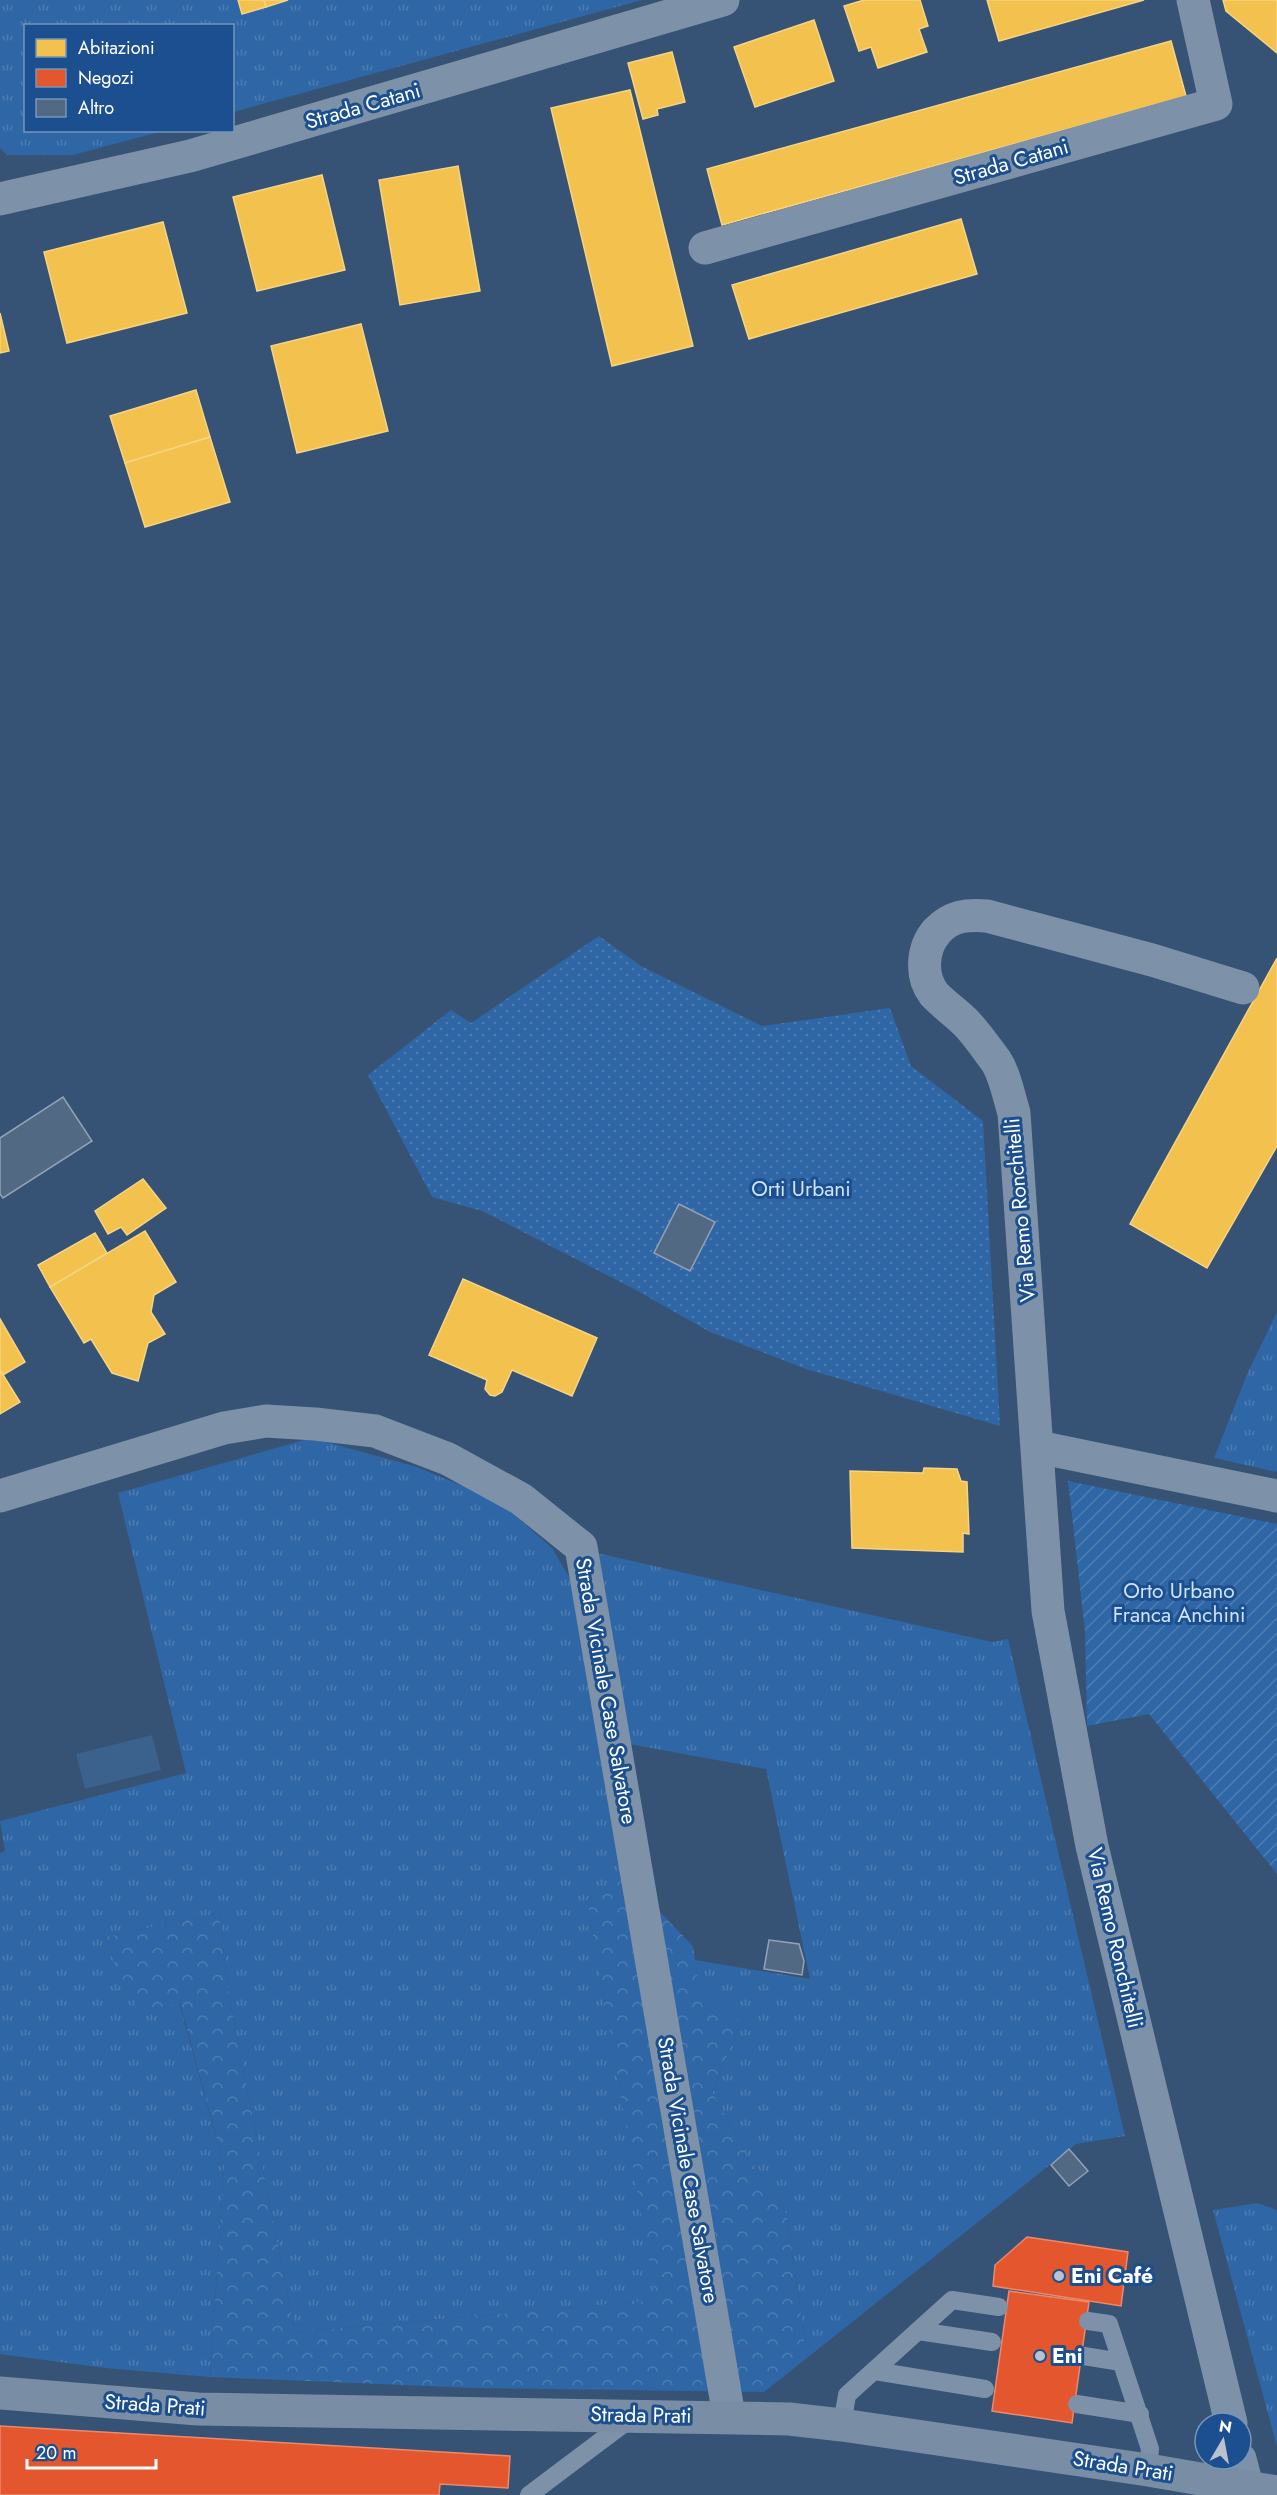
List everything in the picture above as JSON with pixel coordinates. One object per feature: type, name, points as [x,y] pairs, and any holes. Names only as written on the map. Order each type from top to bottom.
[{"type":"street","name":"Strada Catani","points":[[0,199],[190,156],[723,0]]},
{"type":"street","name":"Strada Catani","points":[[705,248],[1216,104],[1193,0]]},
{"type":"street","name":"Via Remo Ronchitelli","points":[[1229,2411],[1092,1846],[1048,1611],[1014,1113],[998,1064],[969,1026],[935,995],[927,982],[924,966],[929,944],[943,925],[956,917],[972,914],[1152,960],[1243,988]]},
{"type":"street","name":"Strada Vicinale Case Salvatore","points":[[0,1496],[225,1428],[266,1421],[315,1424],[375,1431],[448,1460],[521,1500],[581,1546],[729,2416]]},
{"type":"street","points":[[1038,1447],[1277,1496]]},
{"type":"street","name":"Strada Prati","points":[[0,2393],[198,2409],[729,2416],[789,2419],[842,2424],[1148,2470],[1252,2483]]},
{"type":"lane","points":[[842,2424],[847,2396],[952,2300],[999,2307]]},
{"type":"lane","points":[[1088,2321],[1109,2324],[1150,2449],[1148,2470]]},
{"type":"lane","points":[[918,2331],[992,2342]]},
{"type":"lane","points":[[1084,2356],[1121,2362]]},
{"type":"lane","points":[[875,2371],[985,2389]]},
{"type":"lane","points":[[1077,2404],[1140,2414]]},
{"type":"lane","points":[[529,2495],[634,2416]]},
{"type":"green space","points":[[0,0],[642,0],[234,112],[234,24],[24,24],[24,132],[159,132],[73,155],[7,155],[0,148]]},
{"type":"green space","name":"Orti Urbani","points":[[599,936],[641,966],[762,1026],[890,1008],[911,1066],[983,1121],[1000,1426],[806,1369],[710,1332],[634,1289],[482,1211],[432,1197],[368,1075],[451,1010],[471,1023]]},
{"type":"green space","points":[[1277,1312],[1277,1472],[1214,1458],[1248,1372]]},
{"type":"green space","points":[[311,1438],[414,1466],[498,1500],[552,1548],[577,1590],[625,1876],[587,1900],[657,2300],[295,2332],[229,1996],[219,1913],[102,1938],[179,2002],[224,2166],[210,2377],[105,2368],[0,2354],[0,1853],[5,1851],[0,1821],[186,1773],[118,1493]]},
{"type":"green space","name":"Orto Urbano Franca Anchini","points":[[1068,1481],[1277,1524],[1277,1874],[1149,1714],[1087,1726],[1085,1631]]},
{"type":"green space","points":[[588,1551],[992,1642],[1008,1639],[1125,2136],[1076,2144],[807,2358],[787,2215],[747,2154],[712,2092],[741,2022],[699,1986],[695,1960],[810,1979],[766,1769],[624,1743]]},
{"type":"green space","points":[[625,1876],[693,1946],[699,1986],[741,2022],[712,2092],[747,2154],[787,2215],[807,2358],[764,2392],[474,2388],[210,2377],[224,2166],[180,2003],[140,2013],[102,1938],[219,1913],[229,1996],[295,2332],[656,2300],[587,1900]]},
{"type":"green space","points":[[1257,2203],[1277,2210],[1277,2447],[1213,2210]]},
{"type":"shaded area","points":[[152,1735],[161,1770],[85,1789],[76,1754]]},
{"type":"building: Abitazioni","points":[[238,0],[264,0],[266,7],[242,14]]},
{"type":"building: Abitazioni","points":[[264,0],[288,0],[266,7]]},
{"type":"building: Abitazioni","points":[[864,0],[920,0],[928,26],[919,29],[927,52],[878,68],[871,47],[859,51],[844,6]]},
{"type":"building: Abitazioni","points":[[987,0],[1144,0],[999,41]]},
{"type":"building: Abitazioni","points":[[1223,0],[1277,0],[1277,53],[1226,11]]},
{"type":"building: Abitazioni","points":[[814,20],[834,81],[755,107],[734,47]]},
{"type":"building: Abitazioni","points":[[1171,41],[1186,96],[722,225],[707,169]]},
{"type":"building: Abitazioni","points":[[672,52],[685,102],[657,109],[658,115],[643,119],[628,63]]},
{"type":"building: Abitazioni","points":[[630,90],[693,346],[612,366],[551,108]]},
{"type":"building: Abitazioni","points":[[458,166],[480,291],[400,305],[379,180]]},
{"type":"building: Abitazioni","points":[[322,175],[345,270],[257,291],[233,197]]},
{"type":"building: Abitazioni","points":[[961,219],[977,274],[749,339],[732,285]]},
{"type":"building: Abitazioni","points":[[163,222],[187,313],[67,343],[44,252]]},
{"type":"building: Abitazioni","points":[[0,313],[9,351],[0,353]]},
{"type":"building: Abitazioni","points":[[361,324],[388,431],[297,453],[271,346]]},
{"type":"building: Abitazioni","points":[[196,390],[210,437],[125,463],[110,416]]},
{"type":"building: Abitazioni","points":[[210,437],[230,502],[145,527],[125,463]]},
{"type":"building: Abitazioni","points":[[1277,958],[1277,1146],[1207,1268],[1130,1224]]},
{"type":"building: Abitazioni","points":[[143,1179],[166,1208],[127,1235],[121,1227],[108,1234],[95,1211]]},
{"type":"building: Abitazioni","points":[[145,1231],[176,1282],[154,1295],[151,1312],[165,1334],[148,1343],[138,1381],[112,1373],[91,1339],[84,1343],[50,1287]]},
{"type":"building: Abitazioni","points":[[95,1233],[107,1253],[50,1287],[38,1265]]},
{"type":"building: Abitazioni","points":[[463,1279],[597,1338],[572,1396],[512,1370],[502,1392],[495,1396],[490,1395],[485,1389],[487,1380],[429,1355]]},
{"type":"building: Abitazioni","points":[[0,1319],[25,1362],[3,1375],[0,1370]]},
{"type":"building: Abitazioni","points":[[0,1370],[20,1402],[0,1414]]},
{"type":"building: Abitazioni","points":[[924,1468],[957,1469],[961,1481],[967,1482],[969,1534],[963,1533],[963,1552],[852,1548],[850,1471],[923,1473]]},
{"type":"building: Negozi","name":"Eni Café","points":[[1027,2237],[1128,2252],[1121,2306],[993,2286],[995,2265]]},
{"type":"building: Negozi","points":[[1009,2291],[1089,2302],[1072,2423],[992,2411]]},
{"type":"building: Negozi","points":[[0,2426],[510,2456],[508,2488],[440,2484],[439,2495],[0,2495]]},
{"type":"building: Altro","points":[[63,1097],[92,1141],[3,1198],[0,1194],[0,1138]]},
{"type":"building: Altro","points":[[679,1204],[715,1222],[690,1271],[654,1253]]},
{"type":"building: Altro","points":[[769,1940],[799,1944],[804,1961],[802,1975],[764,1969]]},
{"type":"building: Altro","points":[[1069,2149],[1088,2171],[1069,2186],[1051,2165]]},
{"type":"place","name":"Eni Café","points":[[1059,2276]]},
{"type":"place","name":"Eni","points":[[1040,2356]]}]
